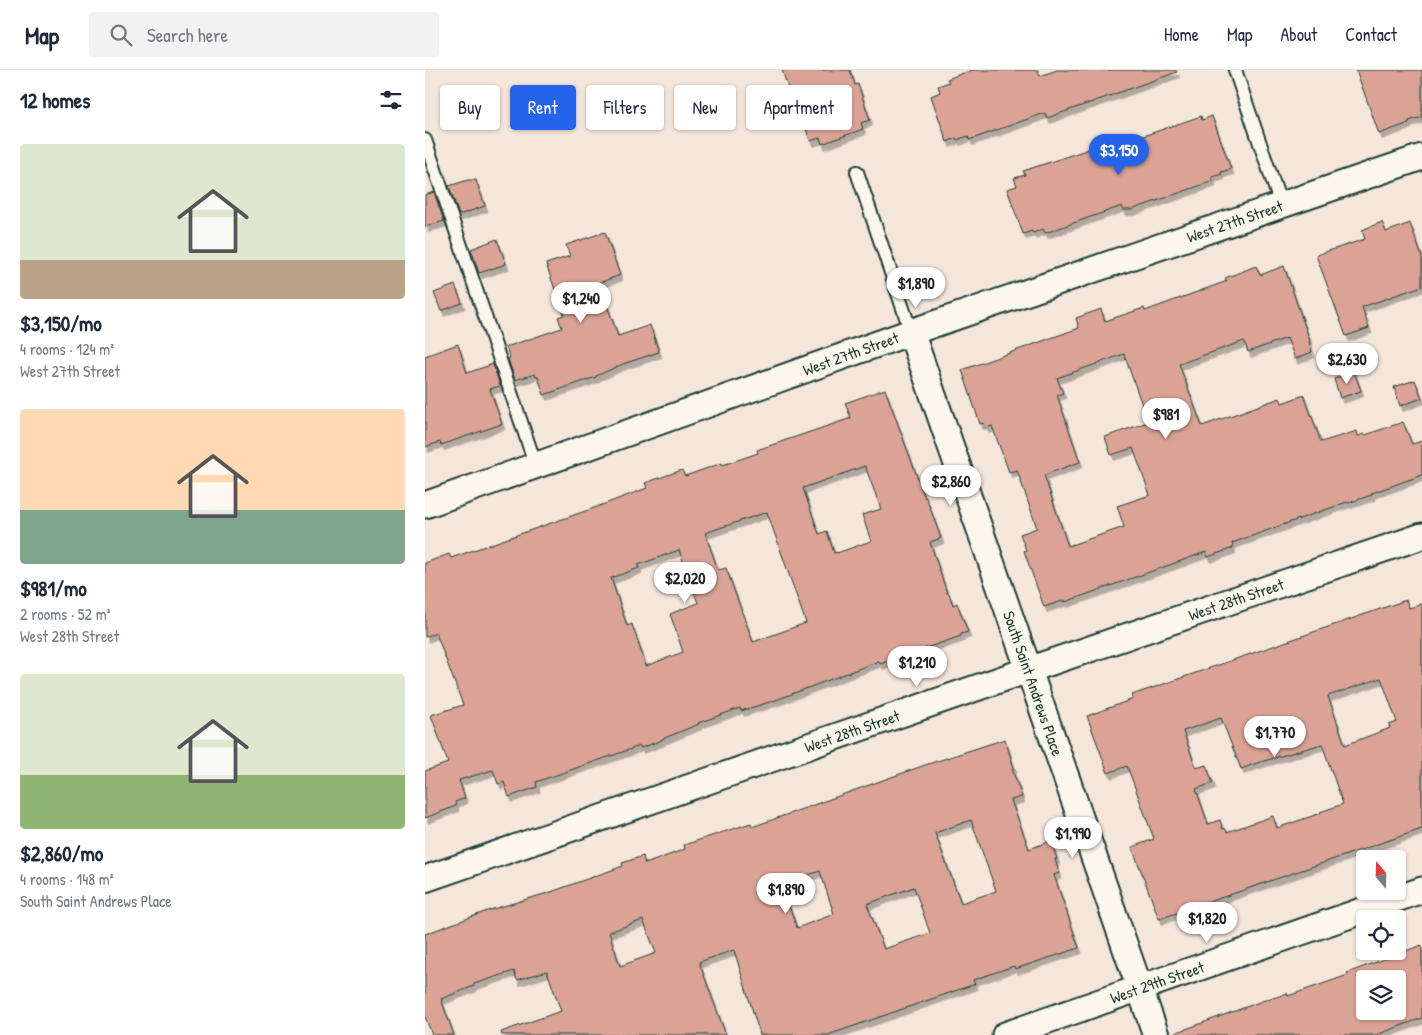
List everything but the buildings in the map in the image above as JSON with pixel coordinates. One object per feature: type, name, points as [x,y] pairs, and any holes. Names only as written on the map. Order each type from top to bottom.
[{"type":"street","name":"West 27th Street","points":[[425,505],[911,332],[1422,157]]},
{"type":"street","name":"South Saint Andrews Place","points":[[911,332],[1156,1035]]},
{"type":"street","name":"West 28th Street","points":[[425,879],[1422,536]]},
{"type":"street","name":"West 29th Street","points":[[1005,1035],[1422,890]]},
{"type":"lane","points":[[1235,70],[1281,205]]},
{"type":"lane","points":[[425,140],[535,466]]},
{"type":"lane","points":[[857,172],[911,332]]}]
